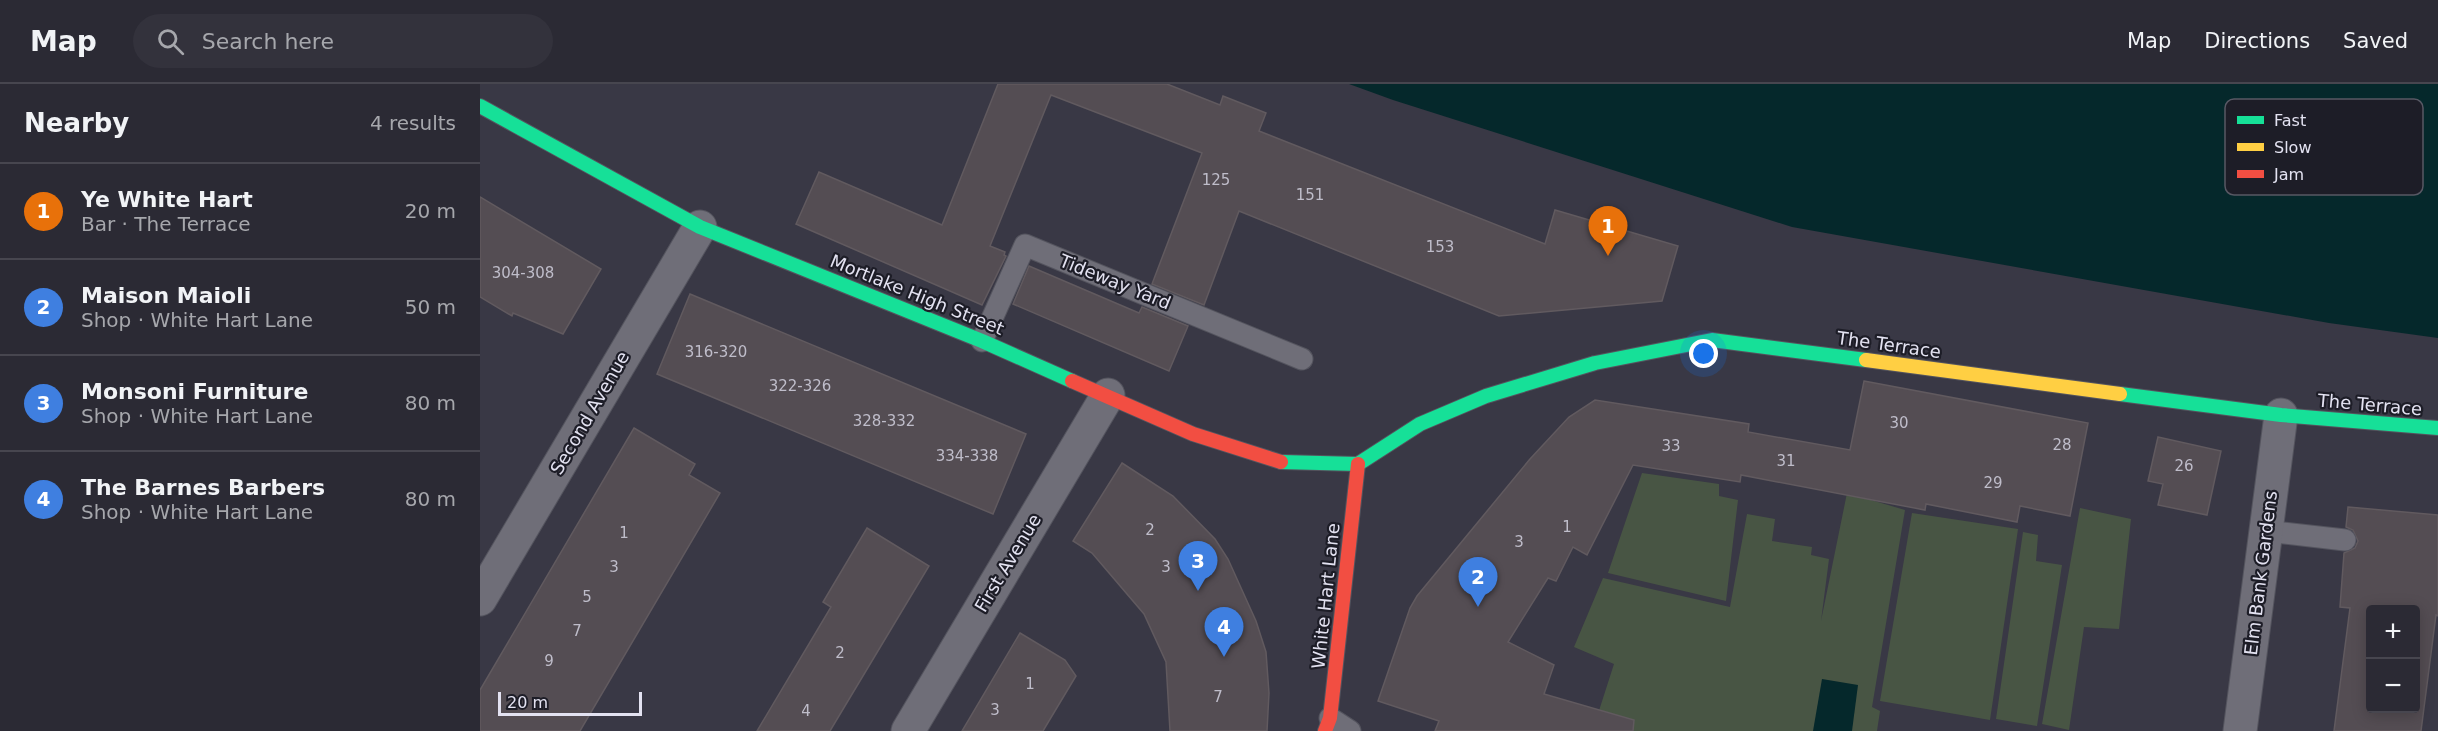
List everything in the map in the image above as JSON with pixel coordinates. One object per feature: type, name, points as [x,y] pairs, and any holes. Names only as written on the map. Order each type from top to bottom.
[{"type":"main road","name":"Mortlake High Street","points":[[480,106],[700,227],[982,341],[1193,434],[1279,462],[1358,464]]},
{"type":"main road","name":"The Terrace","points":[[1358,464],[1420,424],[1486,396],[1595,363],[1712,340],[2281,415],[2438,428]]},
{"type":"main road","name":"White Hart Lane","points":[[1327,725],[1358,464]]},
{"type":"street","name":"Second Avenue","points":[[480,598],[700,227]]},
{"type":"street","name":"First Avenue","points":[[908,731],[1108,395]]},
{"type":"street","name":"Elm Bank Gardens","points":[[2240,731],[2281,415]]},
{"type":"lane","name":"Tideway Yard","points":[[982,341],[1025,245],[1302,359]]},
{"type":"lane","points":[[2266,531],[2345,540]]},
{"type":"lane","points":[[1327,725],[1350,731]]},
{"type":"shaded area","points":[[1349,84],[2438,84],[2438,338],[2329,323],[1792,227]]},
{"type":"shaded area","points":[[1642,473],[1719,484],[1719,496],[1738,500],[1726,601],[1608,573]]},
{"type":"shaded area","points":[[1847,493],[1905,510],[1872,707],[1880,711],[1877,731],[1627,731],[1596,720],[1614,664],[1574,647],[1603,578],[1730,607],[1747,514],[1775,519],[1772,541],[1812,547],[1811,555],[1829,559],[1821,621]]},
{"type":"shaded area","points":[[2080,508],[2131,519],[2119,629],[2084,627],[2069,730],[2042,724]]},
{"type":"shaded area","points":[[1912,513],[2018,529],[1990,720],[1880,701]]},
{"type":"shaded area","points":[[2023,532],[2038,535],[2036,561],[2062,565],[2037,726],[1996,719]]},
{"type":"shaded area","points":[[1822,679],[1858,685],[1852,731],[1813,731]]},
{"type":"building","points":[[998,84],[1167,84],[1220,105],[1223,96],[1266,113],[1259,131],[1545,244],[1555,210],[1678,246],[1662,301],[1499,316],[1239,211],[1204,305],[1152,284],[1202,153],[1051,95],[990,246],[1005,252],[1006,256],[982,305],[796,224],[819,172],[942,225]]},
{"type":"building","points":[[480,197],[601,269],[563,334],[513,313],[512,316],[480,297]]},
{"type":"building","points":[[1029,266],[1139,313],[1142,307],[1188,326],[1169,371],[1013,304]]},
{"type":"building","points":[[690,294],[1026,434],[993,514],[657,374]]},
{"type":"building","points":[[1864,381],[2088,423],[2070,516],[2020,506],[2017,522],[1926,504],[1925,510],[1741,475],[1740,482],[1633,465],[1587,555],[1573,547],[1556,581],[1548,578],[1508,642],[1554,665],[1544,694],[1634,720],[1633,731],[1435,731],[1439,721],[1378,701],[1410,608],[1417,596],[1530,459],[1569,417],[1595,400],[1749,424],[1748,432],[1850,450]]},
{"type":"building","points":[[634,428],[695,464],[689,475],[720,493],[580,731],[480,731],[480,690]]},
{"type":"building","points":[[2158,437],[2221,451],[2207,515],[2158,505],[2163,484],[2148,481]]},
{"type":"building","points":[[1122,463],[1173,496],[1215,539],[1228,559],[1256,621],[1266,652],[1269,693],[1267,731],[1170,731],[1166,662],[1144,614],[1092,553],[1073,541]]},
{"type":"building","points":[[2348,507],[2438,515],[2438,616],[2436,615],[2421,731],[2334,731],[2350,608],[2340,607],[2344,553],[2355,548],[2358,541],[2353,530],[2346,527]]},
{"type":"building","points":[[867,528],[929,566],[830,731],[757,731],[831,607],[823,602]]},
{"type":"building","points":[[1020,633],[1065,660],[1076,676],[1043,731],[962,731]]},
{"type":"traffic: fast","points":[[480,106],[700,227],[982,341],[1072,381]]},
{"type":"traffic: fast","points":[[1281,462],[1358,464],[1420,424],[1486,396],[1595,363],[1712,340],[1866,360]]},
{"type":"traffic: fast","points":[[2120,394],[2281,415],[2438,428]]},
{"type":"traffic: slow","points":[[1866,360],[2120,394]]},
{"type":"traffic: jam","points":[[1072,381],[1193,434],[1281,462]]},
{"type":"traffic: jam","points":[[1325,731],[1330,718],[1358,464]]},
{"type":"place","name":"Ye White Hart","points":[[1608,256]]},
{"type":"place","name":"Monsoni Furniture","points":[[1198,591]]},
{"type":"place","name":"Maison Maioli","points":[[1478,607]]},
{"type":"place","name":"The Barnes Barbers","points":[[1224,657]]}]
